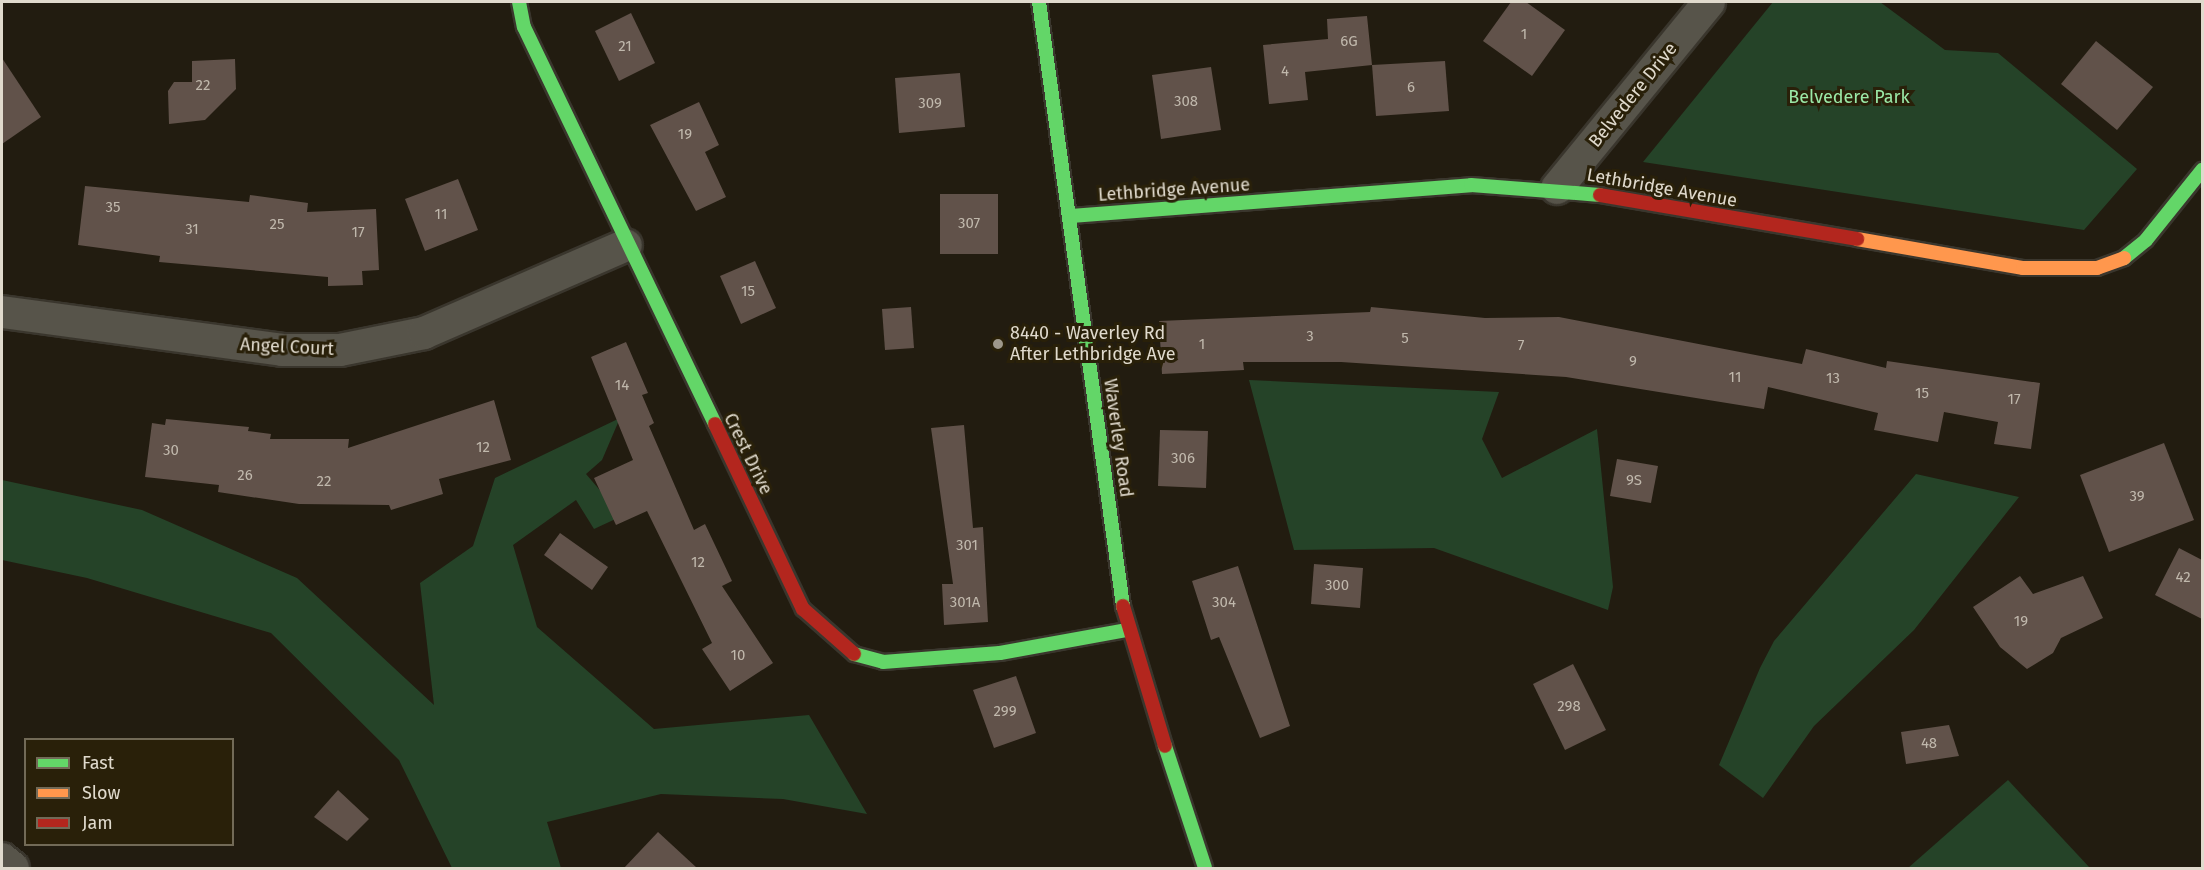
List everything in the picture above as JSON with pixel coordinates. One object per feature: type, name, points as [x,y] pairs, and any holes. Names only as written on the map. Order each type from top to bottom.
[{"type":"street","name":"Crest Drive","points":[[519,2],[524,27],[626,245],[803,609],[846,652],[883,662],[1000,653],[1125,630]]},
{"type":"street","name":"Waverley Road","points":[[1039,2],[1071,216],[1125,630],[1205,868]]},
{"type":"street","name":"Belvedere Drive","points":[[1557,188],[1709,2]]},
{"type":"street","name":"Lethbridge Avenue","points":[[1071,216],[1471,185],[1557,188],[2023,268],[2097,268],[2124,258],[2146,240],[2202,170]]},
{"type":"street","name":"Angel Court","points":[[2,312],[282,350],[340,350],[424,333],[626,245]]},
{"type":"street","points":[[2,859],[14,868]]},
{"type":"green space","name":"Belvedere Park","points":[[1773,2],[1880,2],[1945,50],[1998,53],[2137,169],[2084,230],[1643,162]]},
{"type":"green space","points":[[1249,380],[1499,392],[1482,439],[1502,478],[1597,429],[1613,587],[1608,610],[1434,548],[1294,550]]},
{"type":"green space","points":[[620,418],[602,460],[586,474],[622,516],[594,529],[576,500],[513,545],[537,627],[654,729],[809,715],[867,814],[783,799],[661,794],[547,822],[561,868],[452,868],[399,760],[271,633],[87,578],[2,560],[2,480],[142,510],[297,578],[434,705],[420,583],[473,546],[495,478]]},
{"type":"green space","points":[[1916,474],[2019,497],[1914,630],[1814,726],[1763,798],[1719,765],[1760,668],[1774,641]]},
{"type":"green space","points":[[2008,780],[2090,868],[1908,868]]},
{"type":"building","points":[[1511,2],[1526,2],[1565,30],[1532,76],[1483,41]]},
{"type":"building","points":[[631,13],[655,63],[619,81],[595,31]]},
{"type":"building","points":[[1367,16],[1372,65],[1305,72],[1308,100],[1269,104],[1263,45],[1328,39],[1327,19]]},
{"type":"building","points":[[2096,41],[2153,87],[2117,130],[2061,84]]},
{"type":"building","points":[[2,58],[41,117],[2,144]]},
{"type":"building","points":[[235,59],[236,89],[205,120],[169,124],[168,91],[174,82],[192,82],[192,61]]},
{"type":"building","points":[[1445,61],[1449,111],[1376,116],[1372,65]]},
{"type":"building","points":[[1211,67],[1221,130],[1161,139],[1152,75]]},
{"type":"building","points":[[960,73],[965,127],[899,133],[895,78]]},
{"type":"building","points":[[699,102],[719,145],[705,152],[726,197],[696,211],[650,125]]},
{"type":"building","points":[[458,179],[478,230],[425,251],[405,199]]},
{"type":"building","points":[[85,186],[249,202],[250,195],[308,203],[307,212],[376,209],[379,270],[362,271],[363,285],[328,286],[328,277],[159,262],[160,256],[78,245]]},
{"type":"building","points":[[940,194],[998,194],[998,254],[940,254]]},
{"type":"building","points":[[755,261],[776,308],[741,324],[720,276]]},
{"type":"building","points":[[911,307],[914,348],[885,350],[882,309]]},
{"type":"building","points":[[1371,307],[1485,318],[1559,317],[1802,364],[1806,349],[1886,368],[1887,361],[2040,383],[2031,449],[1994,444],[1998,422],[1944,412],[1938,442],[1874,430],[1878,413],[1768,387],[1764,409],[1566,377],[1341,362],[1243,362],[1244,370],[1162,374],[1159,321],[1370,312]]},
{"type":"building","points":[[626,342],[648,393],[642,395],[654,423],[649,426],[694,530],[705,524],[732,581],[722,586],[773,663],[730,691],[702,649],[712,643],[647,511],[616,525],[594,478],[633,460],[591,357]]},
{"type":"building","points":[[494,400],[511,460],[439,479],[443,494],[391,510],[389,505],[299,504],[218,492],[219,485],[145,477],[152,423],[165,425],[166,419],[249,427],[248,431],[271,434],[270,439],[349,439],[348,448]]},
{"type":"building","points":[[964,425],[973,528],[983,527],[988,622],[944,625],[942,584],[953,584],[931,428]]},
{"type":"building","points":[[1160,430],[1208,431],[1206,488],[1158,486]]},
{"type":"building","points":[[2164,443],[2194,520],[2109,552],[2080,475]]},
{"type":"building","points":[[1617,459],[1658,466],[1651,503],[1610,496]]},
{"type":"building","points":[[560,533],[608,567],[592,590],[544,555]]},
{"type":"building","points":[[2179,548],[2202,560],[2202,619],[2155,595]]},
{"type":"building","points":[[1314,564],[1363,568],[1360,608],[1311,604]]},
{"type":"building","points":[[1238,566],[1290,726],[1260,738],[1219,637],[1211,640],[1192,581]]},
{"type":"building","points":[[2020,576],[2033,594],[2083,576],[2103,618],[2061,638],[2053,653],[2027,669],[2000,647],[1973,607]]},
{"type":"building","points":[[1573,664],[1606,730],[1565,750],[1533,684]]},
{"type":"building","points":[[1016,676],[1036,733],[994,748],[973,690]]},
{"type":"building","points":[[1949,725],[1959,756],[1906,764],[1901,732]]},
{"type":"building","points":[[338,790],[369,819],[347,841],[314,817]]},
{"type":"building","points":[[658,832],[697,868],[624,868]]},
{"type":"traffic: fast","points":[[519,2],[524,27],[715,424]]},
{"type":"traffic: fast","points":[[1039,2],[1123,606]]},
{"type":"traffic: fast","points":[[2124,258],[2146,240],[2202,170]]},
{"type":"traffic: fast","points":[[1071,216],[1471,185],[1600,195]]},
{"type":"traffic: fast","points":[[854,654],[883,662],[1000,653],[1126,630]]},
{"type":"traffic: fast","points":[[1165,746],[1205,868]]},
{"type":"traffic: slow","points":[[1857,239],[2023,268],[2097,268],[2124,258]]},
{"type":"traffic: jam","points":[[1600,195],[1857,239]]},
{"type":"traffic: jam","points":[[715,424],[803,609],[854,654]]},
{"type":"traffic: jam","points":[[1123,606],[1165,746]]},
{"type":"place","name":"8440 - Waverley Rd After Lethbridge Ave","points":[[998,344]]}]
